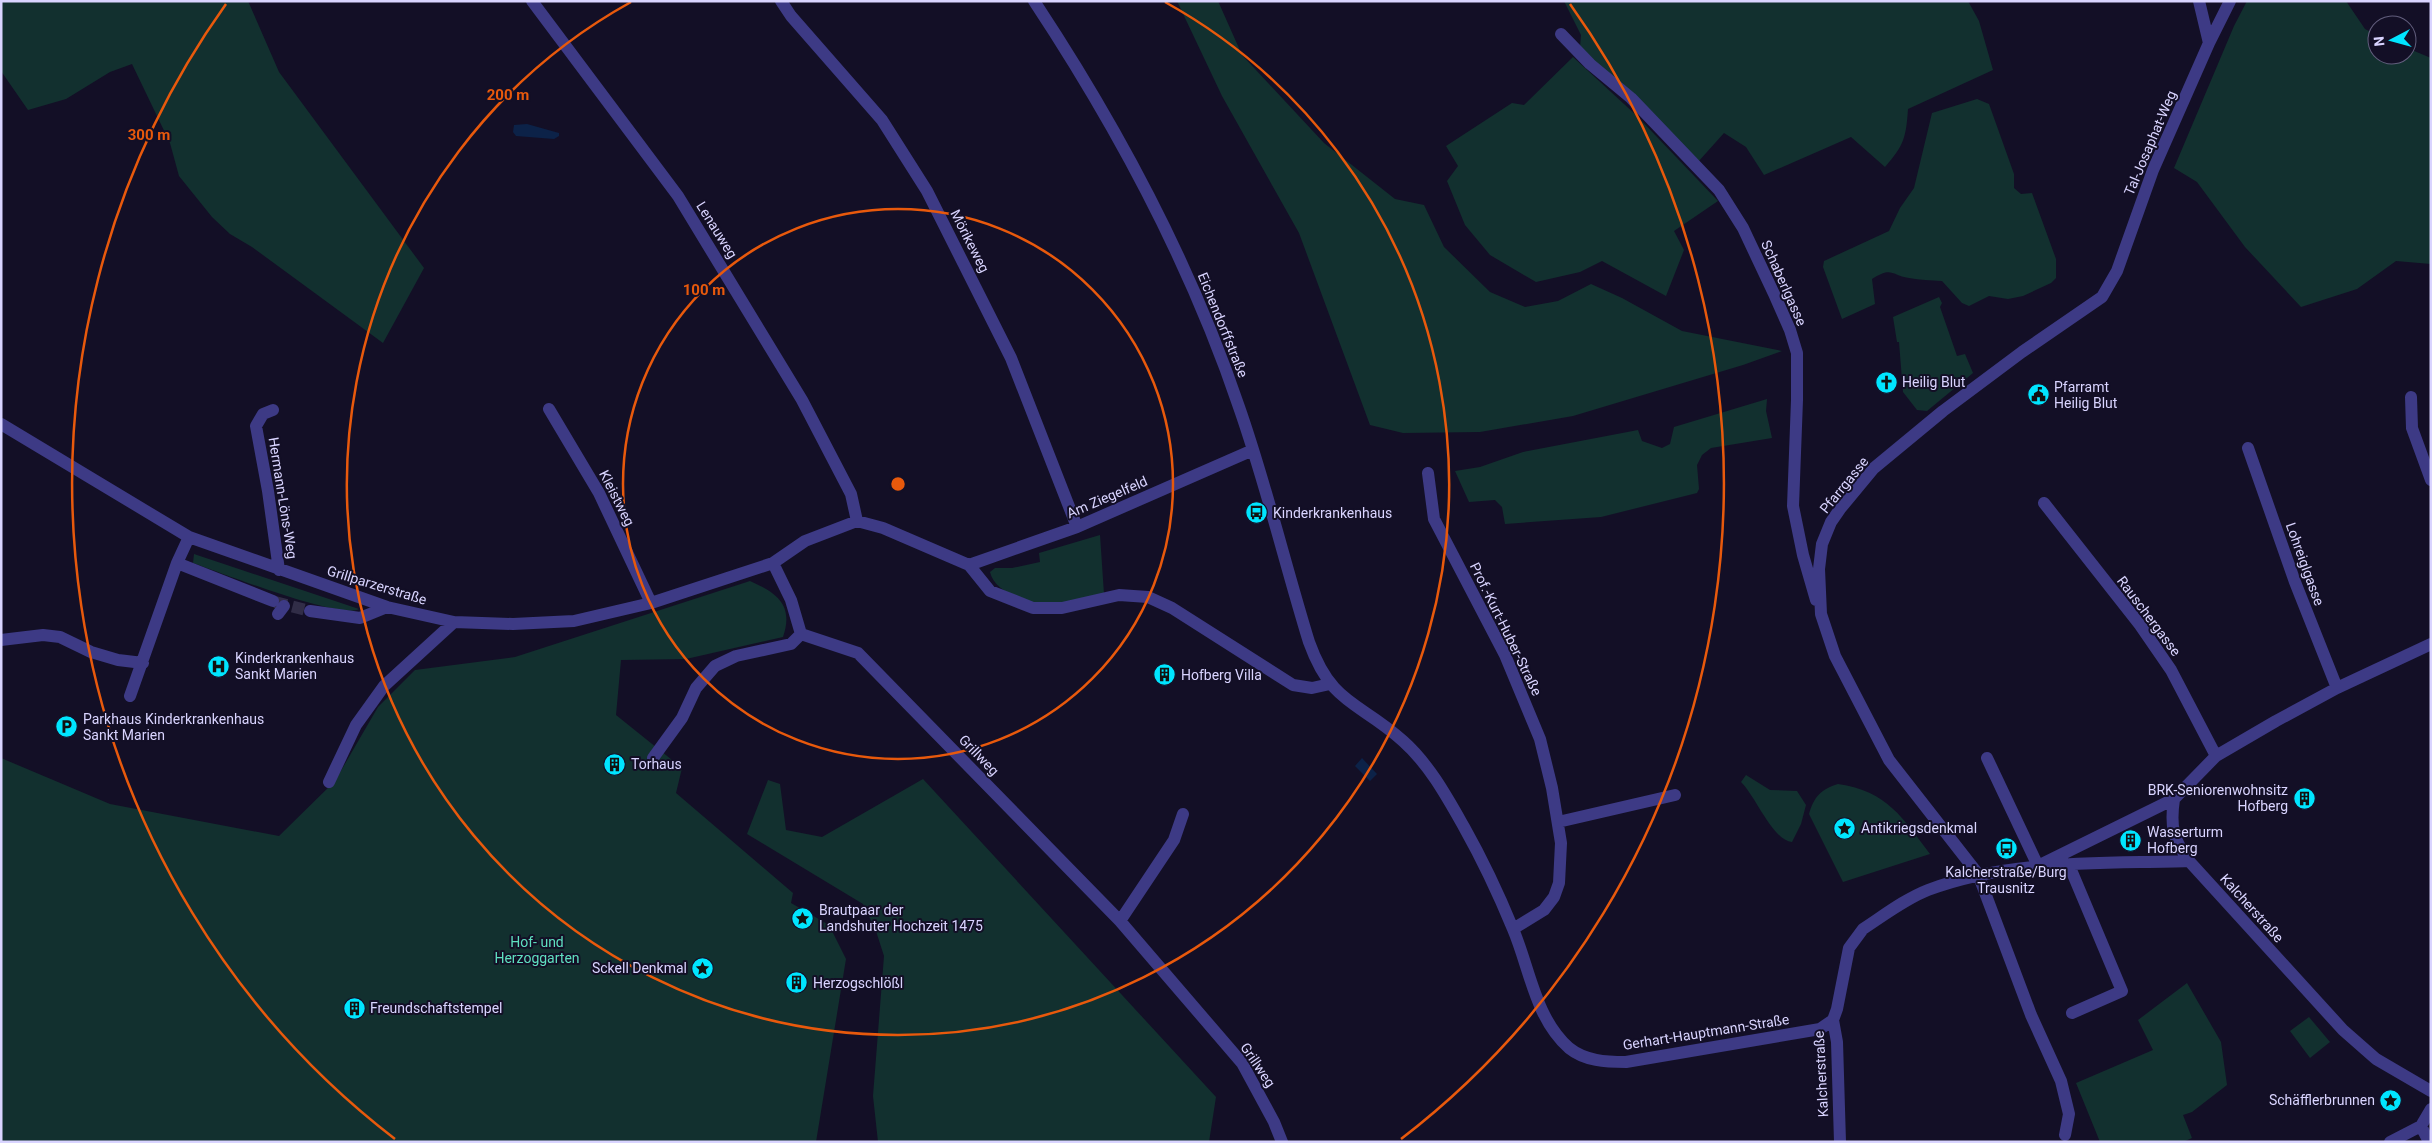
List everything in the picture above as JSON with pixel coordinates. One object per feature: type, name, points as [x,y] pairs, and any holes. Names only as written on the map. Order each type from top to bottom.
[{"type":"street","name":"Lenauweg","points":[[532,1],[678,196],[802,400],[851,494],[858,521]]},
{"type":"street","name":"Mörikeweg","points":[[781,1],[790,16],[882,120],[927,191],[1011,358],[1077,527]]},
{"type":"street","name":"Eichendorffstraße","points":[[1034,1],[1072,61],[1156,206],[1209,326],[1240,408],[1310,642],[1330,684]]},
{"type":"street","points":[[2199,1],[2209,43]]},
{"type":"street","name":"Tal-Josaphat-Weg","points":[[2102,298],[2117,271],[2153,170],[2209,43],[2230,1]]},
{"type":"street","name":"Schaberlgasse","points":[[1561,34],[1590,64],[1630,98],[1719,190],[1743,228],[1772,289],[1790,330],[1796,353],[1797,400],[1793,506],[1807,570],[1821,614]]},
{"type":"street","name":"Pfarrgasse","points":[[1978,874],[1888,760],[1835,656],[1821,614],[1819,569],[1822,544],[1835,516],[1874,468],[1943,410],[2022,352],[2102,298]]},
{"type":"street","points":[[2411,397],[2412,428],[2431,480]]},
{"type":"street","name":"Kleistweg","points":[[550,409],[599,494],[652,603]]},
{"type":"street","name":"Hermann-Löns-Weg","points":[[273,410],[263,414],[256,426],[268,491],[279,570]]},
{"type":"street","name":"Grillparzerstraße","points":[[1,424],[189,537],[387,607],[454,622],[513,624],[574,621],[652,603],[773,563]]},
{"type":"street","name":"Lohreiglgasse","points":[[2248,448],[2328,669],[2337,688]]},
{"type":"street","name":"Am Ziegelfeld","points":[[969,565],[1077,527],[1253,450]]},
{"type":"street","name":"Prof.-Kurt-Huber-Straße","points":[[1428,473],[1434,519],[1505,654],[1540,740],[1558,822],[1562,862],[1559,883],[1554,896],[1544,910],[1513,929]]},
{"type":"street","name":"Rauschergasse","points":[[2044,503],[2140,625],[2171,670],[2216,756]]},
{"type":"street","points":[[653,758],[682,718],[696,688],[715,666],[736,656],[791,644],[801,634],[791,600],[773,563],[804,541],[858,521],[883,528],[969,565],[990,590],[1033,608],[1062,608],[1119,595],[1148,597],[1172,608],[1293,685],[1312,688],[1330,684]]},
{"type":"street","points":[[130,696],[177,563],[189,537]]},
{"type":"street","points":[[177,563],[278,607]]},
{"type":"street","points":[[310,611],[360,618],[387,607]]},
{"type":"street","points":[[329,782],[356,725],[384,686],[454,622]]},
{"type":"street","name":"Grillweg","points":[[801,634],[858,653],[1120,921],[1242,1063],[1274,1122],[1282,1142]]},
{"type":"street","points":[[1,640],[43,635],[60,638],[109,657],[143,663]]},
{"type":"street","points":[[1987,758],[2038,866],[2174,799],[2216,756],[2337,688],[2431,644]]},
{"type":"street","name":"Gerhart-Hauptmann-Straße","points":[[1330,684],[1348,702],[1403,741],[1431,772],[1465,828],[1513,929],[1537,998],[1548,1022],[1570,1049],[1599,1061],[1626,1062],[1811,1031],[1820,1029],[1833,1020]]},
{"type":"street","points":[[1558,822],[1675,795]]},
{"type":"street","points":[[2174,799],[2171,819],[2177,843],[2189,861]]},
{"type":"street","points":[[1120,921],[1174,840],[1183,814]]},
{"type":"street","name":"Kalcherstraße","points":[[1840,1142],[1837,1042],[1833,1020],[1837,1009],[1849,948],[1863,929],[1926,891],[1978,874],[2038,866],[2189,861],[2342,1030],[2376,1059],[2431,1091]]},
{"type":"street","points":[[2069,864],[2122,991],[2072,1014]]},
{"type":"street","points":[[1978,874],[2031,1015],[2061,1080],[2069,1114],[2065,1135]]},
{"type":"street","points":[[2390,1142],[2421,1126],[2431,1109]]},
{"type":"street","points":[[2421,1126],[2429,1142]]},
{"type":"green space","points":[[1,1],[248,1],[279,72],[424,268],[383,343],[252,247],[230,234],[212,217],[179,176],[170,143],[132,64],[110,72],[66,99],[28,110],[1,71]]},
{"type":"green space","points":[[1177,1],[1218,1],[1242,55],[1324,143],[1395,199],[1424,205],[1444,247],[1490,292],[1525,307],[1558,301],[1591,284],[1622,298],[1682,331],[1782,351],[1743,365],[1573,416],[1480,432],[1403,433],[1370,425],[1299,233],[1222,96]]},
{"type":"green space","points":[[1564,1],[1968,1],[1979,21],[1993,70],[1908,109],[1903,141],[1885,167],[1851,137],[1764,175],[1746,147],[1724,133],[1698,162],[1580,48],[1581,35]]},
{"type":"green space","points":[[2247,1],[2346,1],[2367,30],[2367,65],[2417,65],[2417,52],[2431,58],[2431,264],[2396,261],[2357,289],[2301,307],[2245,247],[2197,182],[2174,168],[2234,26]]},
{"type":"green space","points":[[1573,57],[1637,116],[1718,201],[1674,231],[1684,250],[1666,296],[1602,261],[1580,272],[1536,282],[1490,255],[1465,225],[1447,181],[1458,166],[1446,146],[1512,103],[1524,105]]},
{"type":"green space","points":[[1977,99],[1989,104],[2014,174],[2014,188],[2021,194],[2032,193],[2056,259],[2056,278],[2051,283],[2023,296],[2008,299],[1989,296],[1969,306],[1962,303],[1942,281],[1913,279],[1888,272],[1872,279],[1875,304],[1842,319],[1823,267],[1824,261],[1889,231],[1900,208],[1914,188],[1932,113]]},
{"type":"green space","name":"Heilig Blut","points":[[1939,297],[1942,303],[1940,307],[1957,356],[1965,354],[1973,373],[1927,411],[1917,410],[1903,392],[1899,342],[1897,342],[1893,317]]},
{"type":"green space","points":[[1767,399],[1766,411],[1772,438],[1711,448],[1702,455],[1697,465],[1699,489],[1697,493],[1601,517],[1505,524],[1502,507],[1495,500],[1469,502],[1455,471],[1480,467],[1523,452],[1638,430],[1642,441],[1662,448],[1670,444],[1674,427]]},
{"type":"green space","points":[[1100,535],[1104,594],[1060,603],[1030,602],[998,586],[990,572],[995,568],[1012,568],[1040,562],[1039,553]]},
{"type":"green space","points":[[194,554],[359,609],[348,611],[329,608],[279,594],[193,563]]},
{"type":"green space","name":"Hof- und Herzoggarten","points":[[750,581],[768,590],[785,608],[786,626],[783,637],[686,659],[621,660],[616,715],[682,768],[676,793],[793,893],[791,903],[829,925],[846,959],[816,1142],[1,1142],[1,758],[110,804],[279,836],[335,781],[378,707],[415,670],[515,657]]},
{"type":"green space","points":[[1746,775],[1770,790],[1797,791],[1806,805],[1801,824],[1792,842],[1785,840],[1771,826],[1741,782]]},
{"type":"green space","points":[[923,779],[1216,1097],[1209,1142],[878,1142],[873,1096],[884,956],[876,931],[863,904],[747,834],[768,780],[780,784],[786,830],[822,837]]},
{"type":"green space","points":[[1838,784],[1869,793],[1882,800],[1902,818],[1930,854],[1843,882],[1809,814],[1819,794],[1827,788]]},
{"type":"green space","points":[[2187,983],[2221,1042],[2227,1085],[2192,1112],[2183,1115],[2192,1138],[2183,1142],[2100,1142],[2076,1083],[2153,1050],[2138,1020]]},
{"type":"green space","points":[[2309,1017],[2330,1042],[2310,1058],[2290,1031]]},
{"type":"water","points":[[527,124],[559,133],[559,136],[554,139],[516,136],[513,132],[514,125]]},
{"type":"water","points":[[1362,758],[1377,774],[1370,781],[1355,766]]},
{"type":"tunnel","points":[[275,602],[310,611]]},
{"type":"place","name":"Heilig Blut","points":[[1886,382]]},
{"type":"place","name":"Pfarramt Heilig Blut","points":[[2038,395]]},
{"type":"place","name":"Kinderkrankenhaus","points":[[1257,513]]},
{"type":"place","name":"Kinderkrankenhaus Sankt Marien","points":[[219,666]]},
{"type":"place","name":"Hofberg Villa","points":[[1165,675]]},
{"type":"place","name":"Parkhaus Kinderkrankenhaus Sankt Marien","points":[[67,727]]},
{"type":"place","name":"Torhaus","points":[[615,764]]},
{"type":"place","name":"BRK-Seniorenwohnsitz Hofberg","points":[[2304,798]]},
{"type":"place","name":"Antikriegsdenkmal","points":[[1845,828]]},
{"type":"place","name":"Wasserturm Hofberg","points":[[2131,840]]},
{"type":"place","name":"Kalcherstraße/Burg Trausnitz","points":[[2006,849]]},
{"type":"place","name":"Brautpaar der Landshuter Hochzeit 1475","points":[[803,918]]},
{"type":"place","name":"Sckell Denkmal","points":[[703,968]]},
{"type":"place","name":"Herzogschlößl","points":[[797,983]]},
{"type":"place","name":"Freundschaftstempel","points":[[354,1008]]},
{"type":"place","name":"Schäfflerbrunnen","points":[[2391,1100]]}]
